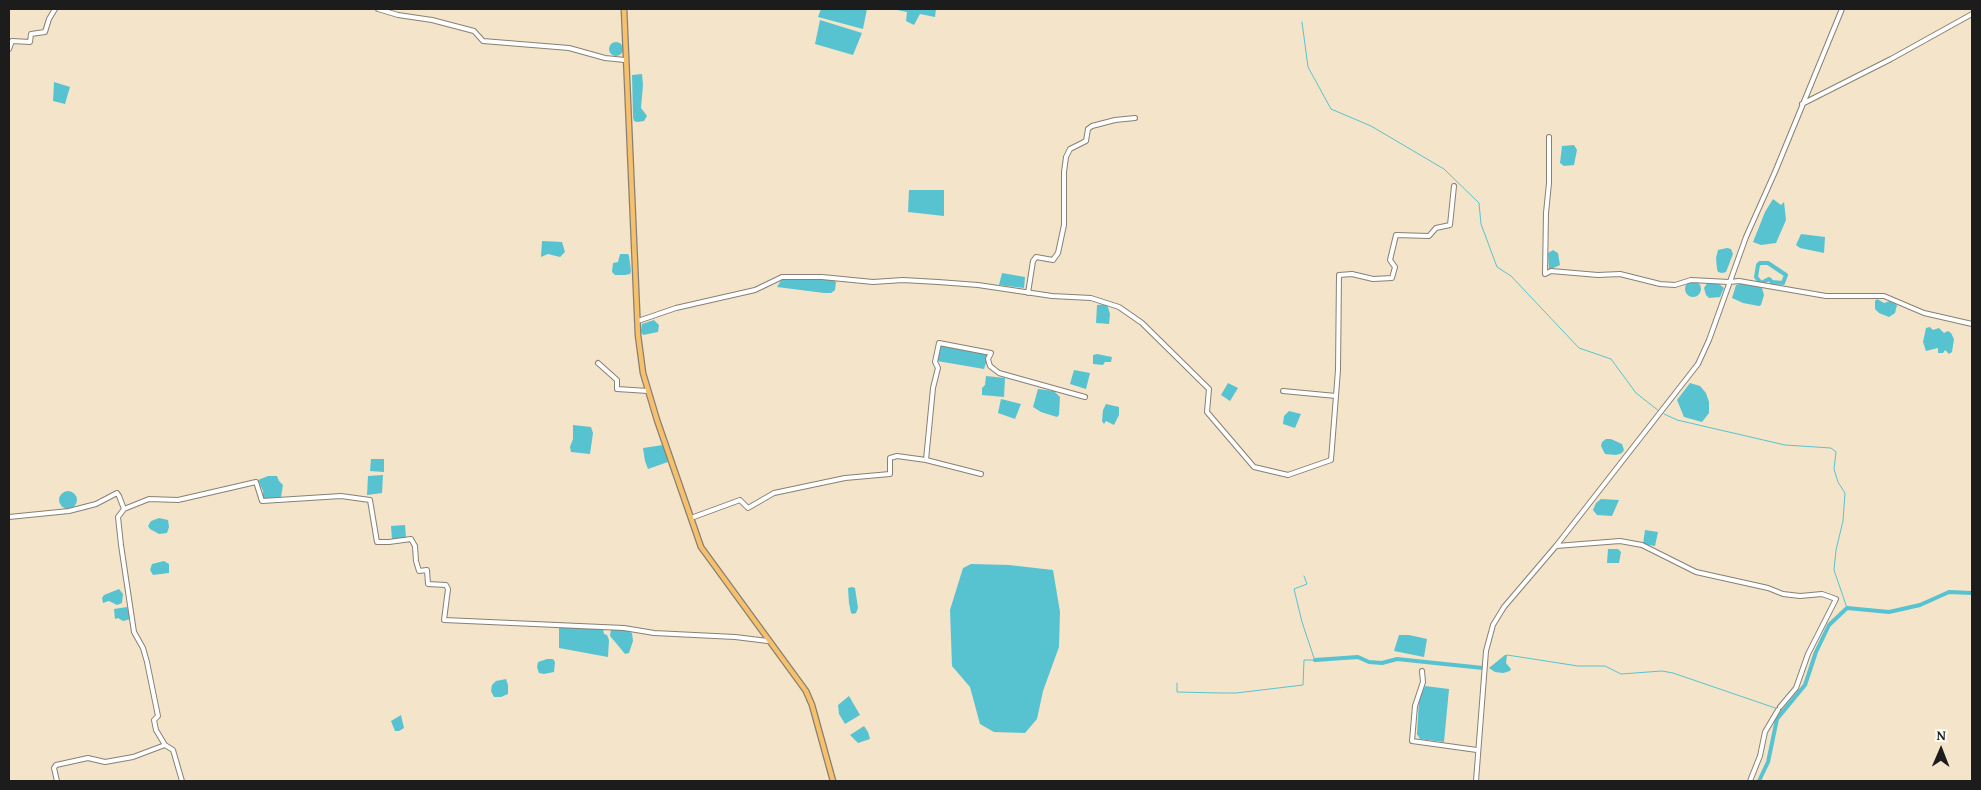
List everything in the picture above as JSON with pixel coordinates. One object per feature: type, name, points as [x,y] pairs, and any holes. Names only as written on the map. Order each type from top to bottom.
[{"type":"main road","points":[[624,9],[638,335],[643,373],[701,547],[806,692],[812,705],[833,781]]},
{"type":"street","points":[[9,49],[12,41],[30,42],[31,34],[45,32],[49,19],[55,9]]},
{"type":"street","points":[[378,9],[474,31],[482,41],[569,48],[605,58],[625,60]]},
{"type":"street","points":[[1476,781],[1486,651],[1493,625],[1504,607],[1556,546],[1698,364],[1746,236],[1842,9]]},
{"type":"street","points":[[1802,104],[1891,59],[1972,14]]},
{"type":"street","points":[[1028,293],[1033,261],[1036,257],[1053,260],[1058,252],[1064,225],[1064,172],[1066,157],[1070,149],[1086,141],[1088,129],[1092,126],[1115,120],[1135,118]]},
{"type":"street","points":[[1549,137],[1545,274],[1551,271],[1598,275],[1620,274],[1660,284],[1675,285],[1691,280],[1739,281],[1826,296],[1884,296],[1924,312],[1972,324]]},
{"type":"street","points":[[638,321],[676,308],[755,290],[782,277],[822,277],[873,282],[903,280],[938,282],[978,285],[1028,293],[1092,298],[1119,306],[1142,322],[1209,389],[1207,412],[1254,467],[1288,475],[1331,460],[1336,396],[1340,274],[1352,274],[1373,279],[1392,278],[1394,267],[1390,260],[1396,235],[1429,236],[1436,228],[1450,225],[1454,186]]},
{"type":"street","points":[[926,460],[933,388],[938,368],[934,362],[939,343],[991,353],[988,359],[990,366],[999,373],[1086,398]]},
{"type":"street","points":[[598,363],[617,380],[617,389],[648,391]]},
{"type":"street","points":[[1283,391],[1336,396]]},
{"type":"street","points":[[690,518],[740,500],[748,508],[774,493],[845,478],[890,474],[890,458],[897,456],[926,460],[981,474]]},
{"type":"street","points":[[182,781],[173,750],[165,745],[156,730],[154,720],[158,716],[147,662],[143,648],[134,632],[118,516],[124,509],[149,499],[178,500],[256,482],[262,501],[341,496],[370,500],[377,542],[411,539],[415,546],[419,571],[427,570],[428,584],[446,585],[448,589],[444,620],[624,628],[654,633],[735,637],[768,641]]},
{"type":"street","points":[[9,517],[69,511],[96,504],[117,493],[124,509]]},
{"type":"street","points":[[1556,546],[1620,541],[1642,545],[1696,572],[1768,588],[1783,594],[1800,596],[1822,594],[1836,599],[1808,654],[1796,688],[1779,708],[1765,732],[1760,756],[1750,781]]},
{"type":"street","points":[[1422,671],[1423,682],[1415,706],[1412,741],[1477,750]]},
{"type":"street","points":[[58,781],[54,768],[56,765],[88,758],[105,762],[133,757],[165,745]]},
{"type":"water","points":[[821,9],[867,9],[863,29],[818,17]]},
{"type":"water","points":[[892,9],[936,9],[935,17],[920,14],[914,25],[906,21],[907,12]]},
{"type":"water","points":[[820,20],[862,33],[853,55],[815,44]]},
{"type":"water","points":[[613,42],[619,42],[623,49],[619,56],[613,56],[609,52],[609,46]]},
{"type":"water","points":[[642,74],[641,108],[647,116],[644,121],[637,122],[634,121],[633,117],[632,75]]},
{"type":"water","points":[[54,82],[70,87],[65,104],[53,101]]},
{"type":"water","points":[[1574,145],[1577,150],[1574,165],[1564,166],[1560,163],[1562,146]]},
{"type":"water","points":[[909,190],[944,190],[944,216],[908,212]]},
{"type":"water","points":[[1773,199],[1781,205],[1784,202],[1786,220],[1776,243],[1761,245],[1753,242],[1765,212]]},
{"type":"water","points":[[1801,234],[1825,237],[1824,253],[1800,248],[1796,245]]},
{"type":"water","points":[[542,241],[562,242],[565,252],[560,257],[548,254],[541,257]]},
{"type":"water","points":[[1731,249],[1733,254],[1726,272],[1718,272],[1716,258],[1718,250]]},
{"type":"water","points":[[1553,250],[1558,253],[1560,265],[1549,270],[1548,253]]},
{"type":"water","points":[[620,254],[628,254],[629,256],[630,274],[615,275],[612,272],[613,263],[618,262]]},
{"type":"water","points":[[1002,273],[1025,277],[1024,288],[999,285]]},
{"type":"water","points":[[782,279],[833,280],[836,282],[835,290],[831,293],[824,293],[777,287]]},
{"type":"water","points":[[1693,281],[1699,283],[1701,289],[1699,295],[1693,297],[1687,295],[1685,289],[1687,283]]},
{"type":"water","points":[[1708,282],[1719,284],[1724,288],[1720,297],[1709,298],[1706,295],[1704,288]]},
{"type":"water","points":[[1744,283],[1762,288],[1764,295],[1761,305],[1743,303],[1732,298],[1736,285]]},
{"type":"water","points":[[1877,299],[1884,303],[1890,301],[1897,305],[1895,313],[1889,317],[1879,313],[1875,309],[1875,301]]},
{"type":"water","points":[[1107,304],[1110,314],[1109,324],[1096,323],[1097,305]]},
{"type":"water","points":[[654,320],[659,325],[658,332],[643,335],[641,332],[642,324]]},
{"type":"water","points":[[1930,327],[1933,330],[1939,328],[1944,333],[1948,331],[1951,333],[1954,339],[1952,352],[1949,354],[1945,350],[1943,353],[1938,353],[1938,348],[1926,351],[1923,342],[1926,328]]},
{"type":"water","points":[[941,345],[989,354],[984,369],[937,361]]},
{"type":"water","points":[[1093,355],[1112,357],[1111,362],[1105,362],[1103,365],[1093,364]]},
{"type":"water","points":[[1074,370],[1090,373],[1086,389],[1070,384]]},
{"type":"water","points":[[986,376],[1005,378],[1004,397],[982,395]]},
{"type":"water","points":[[1228,383],[1238,388],[1230,401],[1221,395]]},
{"type":"water","points":[[1690,383],[1700,386],[1706,393],[1709,402],[1709,413],[1702,422],[1684,417],[1677,400]]},
{"type":"water","points":[[1038,389],[1054,391],[1060,397],[1059,415],[1057,417],[1041,412],[1033,407]]},
{"type":"water","points":[[1001,399],[1021,404],[1015,419],[998,413]]},
{"type":"water","points":[[1106,404],[1119,407],[1119,415],[1114,425],[1106,421],[1104,424],[1102,421],[1103,410]]},
{"type":"water","points":[[1289,411],[1301,414],[1295,428],[1283,424],[1284,416]]},
{"type":"water","points":[[573,425],[591,427],[593,433],[590,454],[571,452]]},
{"type":"water","points":[[1606,439],[1622,444],[1624,450],[1622,453],[1616,455],[1605,454],[1601,446],[1602,442]]},
{"type":"water","points":[[663,445],[668,462],[648,469],[643,448]]},
{"type":"water","points":[[371,459],[384,459],[384,472],[370,471]]},
{"type":"water","points":[[383,475],[382,493],[367,495],[368,476]]},
{"type":"water","points":[[268,476],[277,476],[283,485],[281,497],[263,499],[263,491],[258,480]]},
{"type":"water","points":[[64,491],[72,491],[77,496],[75,507],[64,509],[59,504],[59,496]]},
{"type":"water","points":[[1601,499],[1619,500],[1612,516],[1597,515],[1593,510],[1596,503]]},
{"type":"water","points":[[159,518],[168,520],[169,527],[167,533],[159,534],[148,526],[151,521]]},
{"type":"water","points":[[405,525],[406,537],[392,540],[391,526]]},
{"type":"water","points":[[1645,530],[1658,532],[1655,546],[1643,544]]},
{"type":"water","points":[[1608,549],[1618,549],[1621,552],[1619,563],[1607,563]]},
{"type":"water","points":[[164,561],[169,564],[169,573],[153,575],[150,570],[152,564]]},
{"type":"water","points":[[971,564],[1009,565],[1053,570],[1060,612],[1059,647],[1043,691],[1037,719],[1025,733],[994,732],[980,724],[970,687],[952,666],[950,610],[963,568]]},
{"type":"water","points":[[848,588],[855,588],[858,608],[856,613],[853,614],[851,613],[849,603]]},
{"type":"water","points":[[119,589],[123,594],[122,603],[117,605],[109,601],[103,603],[102,598],[104,595]]},
{"type":"water","points":[[127,607],[131,619],[123,621],[118,618],[115,619],[114,609]]},
{"type":"water","points":[[559,626],[603,629],[604,634],[607,635],[609,640],[608,657],[559,648]]},
{"type":"water","points":[[611,629],[626,630],[632,633],[633,641],[629,653],[625,654],[610,636]]},
{"type":"water","points":[[1399,635],[1427,639],[1424,657],[1394,651]]},
{"type":"water","points":[[1507,655],[1506,663],[1511,669],[1510,671],[1503,673],[1495,672],[1489,668]]},
{"type":"water","points":[[553,659],[555,662],[554,672],[539,673],[538,662]]},
{"type":"water","points":[[506,679],[508,694],[494,697],[491,691],[492,685],[496,681]]},
{"type":"water","points":[[1425,686],[1449,689],[1444,742],[1420,739],[1417,734],[1419,700]]},
{"type":"water","points":[[849,696],[860,715],[845,724],[839,714],[838,705]]},
{"type":"water","points":[[401,715],[404,728],[395,731],[391,721]]},
{"type":"water","points":[[864,726],[870,739],[858,743],[850,735]]},
{"type":"waterway","points":[[1302,22],[1308,67],[1331,109],[1371,126],[1444,169],[1479,203],[1481,224],[1497,267],[1511,276],[1579,348],[1611,359],[1636,393],[1659,411]]},
{"type":"waterway","points":[[1760,263],[1768,263],[1786,275],[1783,283],[1772,282],[1769,279],[1761,283],[1756,277],[1760,263]]},
{"type":"waterway","points":[[1664,414],[1677,420],[1785,445],[1831,448],[1836,452],[1834,469],[1838,482],[1845,493],[1843,521],[1836,550],[1834,570],[1847,608]]},
{"type":"waterway","points":[[1304,576],[1307,584],[1294,589],[1302,622],[1314,658],[1318,661]]},
{"type":"waterway","points":[[1759,781],[1768,762],[1777,719],[1805,685],[1816,652],[1829,625],[1847,608],[1889,612],[1920,605],[1949,592],[1972,593]]},
{"type":"waterway","points":[[1507,655],[1578,666],[1605,666],[1621,674],[1662,671],[1673,673],[1784,711]]},
{"type":"waterway","points":[[1315,660],[1358,657],[1369,662],[1382,663],[1397,659],[1483,668]]},
{"type":"waterway","points":[[1177,683],[1177,692],[1221,693],[1303,685],[1304,660],[1315,660]]}]
